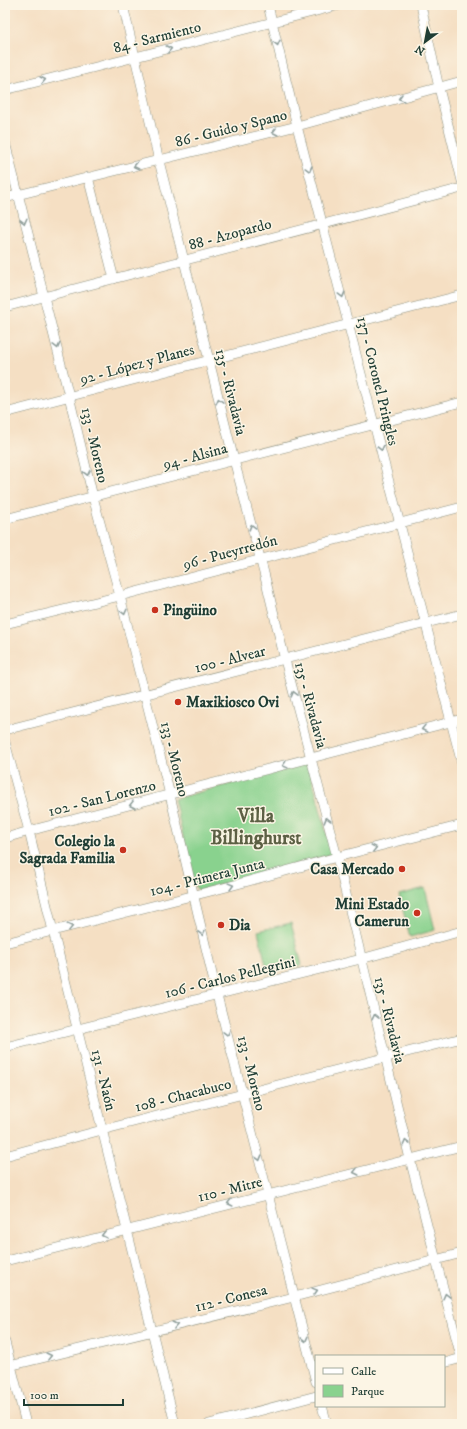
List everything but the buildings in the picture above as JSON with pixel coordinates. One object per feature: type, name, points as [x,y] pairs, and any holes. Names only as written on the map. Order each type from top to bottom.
[{"type":"street","name":"135 - Rivadavia","points":[[123,5],[184,261],[285,660],[337,857],[410,1159],[462,1359]]},
{"type":"street","name":"137 - Coronel Pringles","points":[[268,5],[297,126],[462,764]]},
{"type":"street","name":"84 - Sarmiento","points":[[5,90],[340,5]]},
{"type":"street","points":[[421,5],[438,88],[462,181]]},
{"type":"street","name":"86 - Guido y Spano","points":[[5,198],[297,126],[462,82]]},
{"type":"street","name":"133 - Moreno","points":[[5,142],[93,497],[120,596],[170,795],[242,1095],[269,1194],[315,1378]]},
{"type":"street","points":[[88,177],[114,279]]},
{"type":"street","name":"88 - Azopardo","points":[[5,307],[462,188]]},
{"type":"street","name":"92 - López y Planes","points":[[5,413],[209,359],[462,295]]},
{"type":"street","name":"94 - Alsina","points":[[5,519],[462,402]]},
{"type":"street","name":"96 - Pueyrredón","points":[[5,624],[120,596],[462,507]]},
{"type":"street","name":"100 - Alvear","points":[[5,730],[462,614]]},
{"type":"street","name":"102 - San Lorenzo","points":[[5,838],[462,719]]},
{"type":"street","name":"131 - Naón","points":[[5,742],[29,831],[52,931],[175,1424]]},
{"type":"street","name":"104 - Primera Junta","points":[[5,943],[462,826]]},
{"type":"street","name":"106 - Carlos Pellegrini","points":[[5,1047],[361,959],[462,931]]},
{"type":"street","name":"108 - Chacabuco","points":[[5,1156],[462,1038]]},
{"type":"street","name":"110 - Mitre","points":[[5,1261],[462,1146]]},
{"type":"street","name":"112 - Conesa","points":[[8,1366],[294,1297],[462,1253]]},
{"type":"street","points":[[5,1342],[8,1366],[26,1424]]},
{"type":"street","points":[[445,1363],[462,1359]]},
{"type":"street","points":[[209,1424],[315,1396]]},
{"type":"street","points":[[322,1407],[327,1424]]},
{"type":"green space","points":[[308,763],[332,854],[198,890],[195,886],[174,799]]},
{"type":"green space","name":"Mini Estado Camerun","points":[[425,888],[435,930],[410,937],[399,895]]},
{"type":"green space","points":[[291,923],[302,965],[268,973],[258,931]]},
{"type":"place","name":"Pingüino","points":[[155,610]]},
{"type":"place","name":"Maxikiosco Ovi","points":[[178,702]]},
{"type":"place","name":"Colegio la Sagrada Familia","points":[[123,850]]},
{"type":"place","name":"Casa Mercado","points":[[402,869]]},
{"type":"place","name":"Mini Estado Camerun","points":[[417,913]]},
{"type":"place","name":"Dia","points":[[221,925]]},
{"type":"district","name":"Villa Billinghurst","points":[[256,826]]}]
